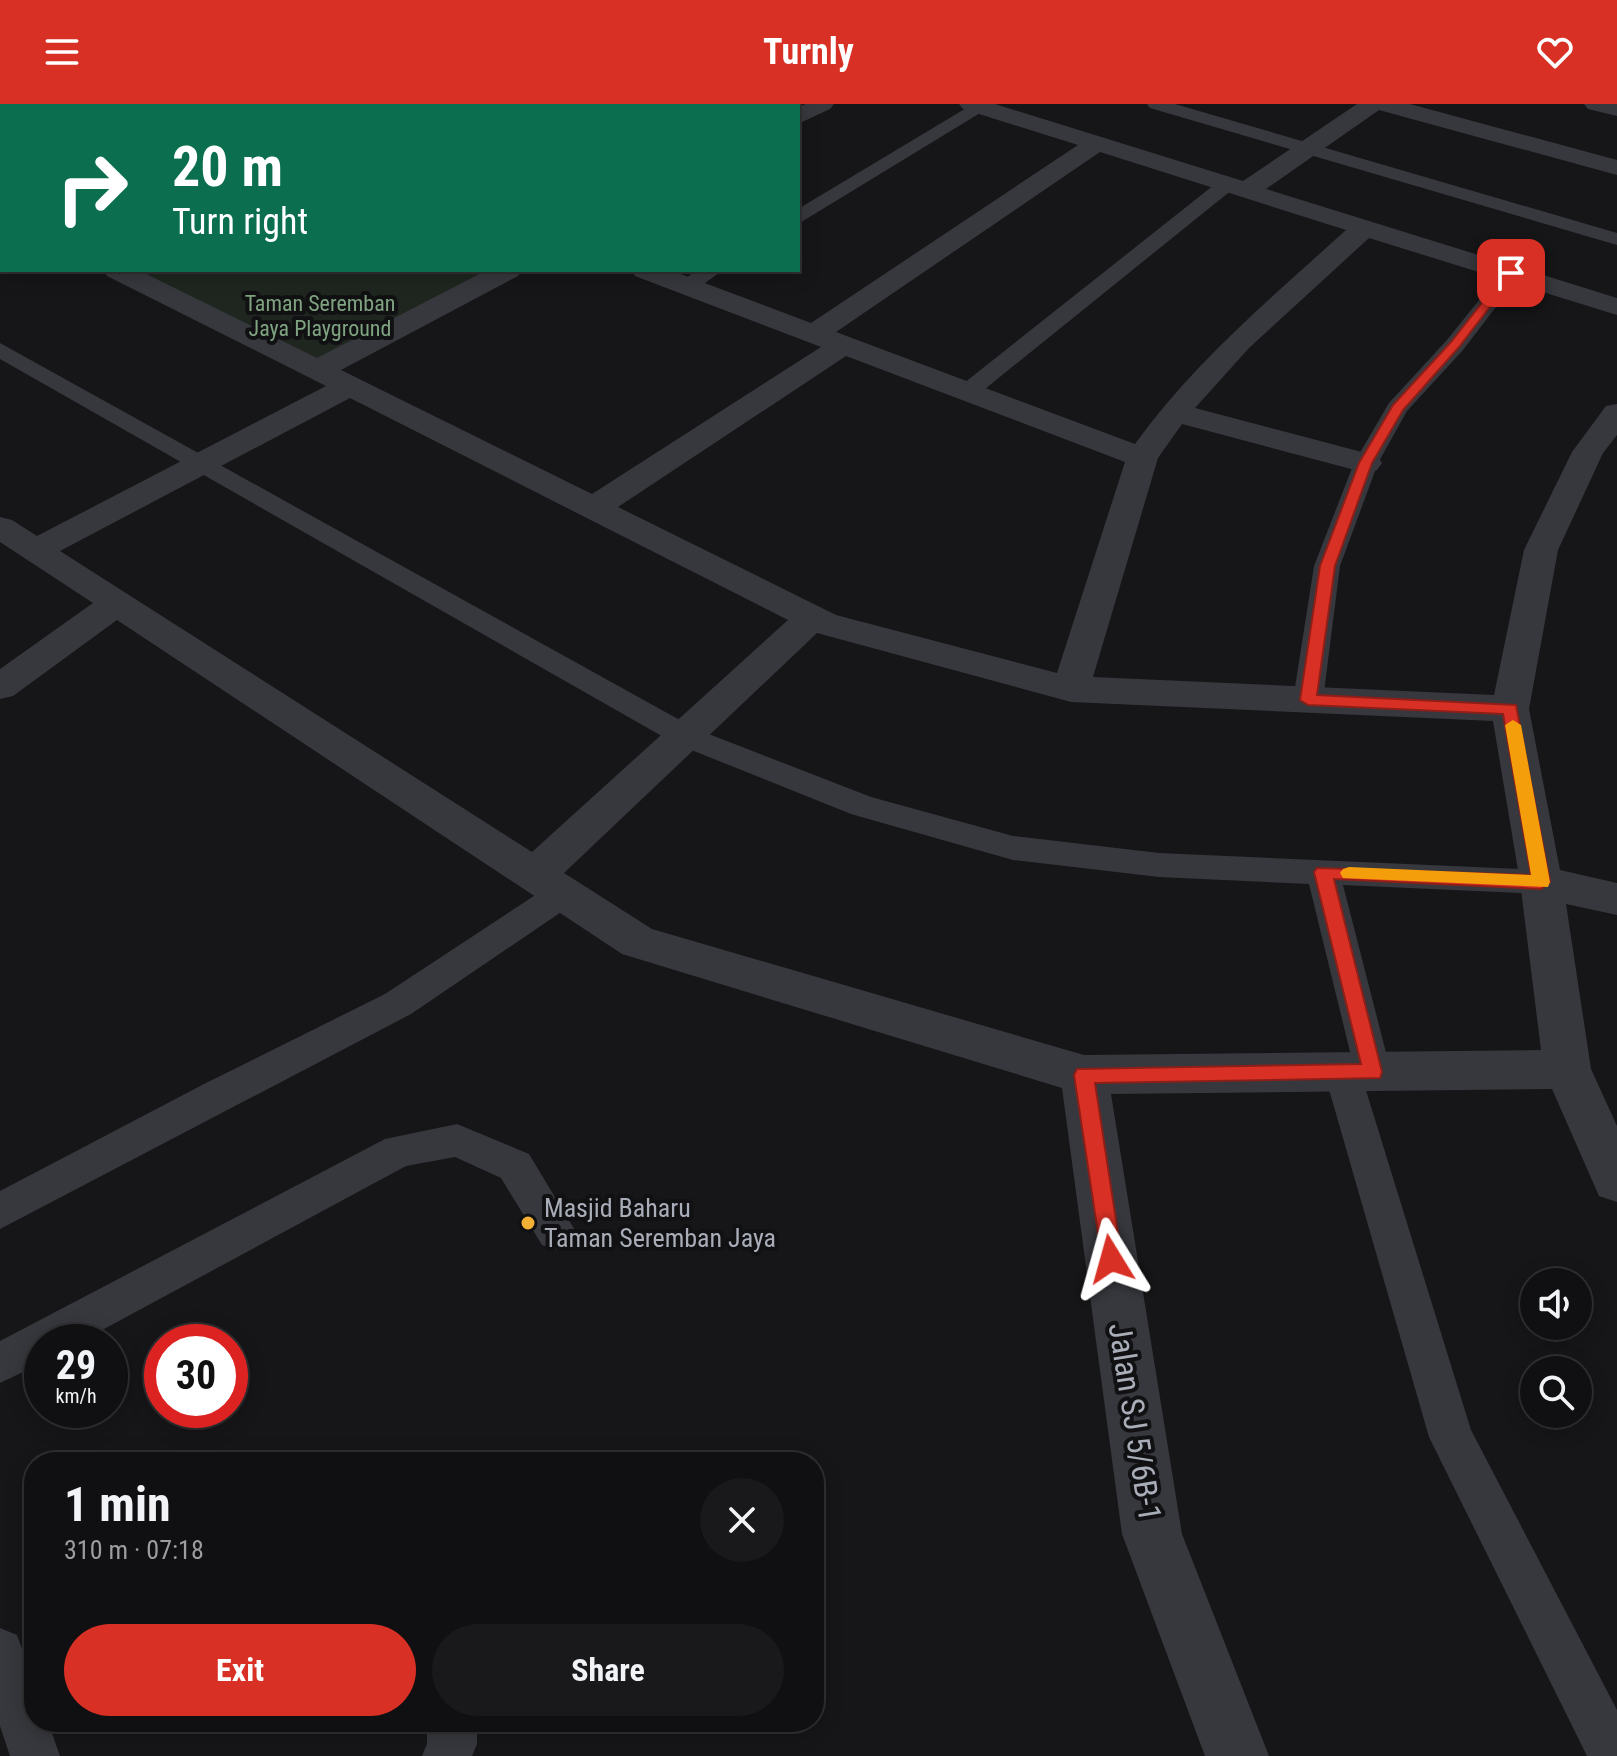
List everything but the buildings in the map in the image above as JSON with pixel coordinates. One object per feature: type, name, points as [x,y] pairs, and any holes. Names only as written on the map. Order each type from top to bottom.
[{"type":"street","points":[[800,116],[822,104]]},
{"type":"street","points":[[1236,188],[1308,149],[1372,104]]},
{"type":"street","points":[[1384,104],[1617,168]]},
{"type":"street","points":[[1596,104],[1617,109]]},
{"type":"street","points":[[976,106],[1617,307]]},
{"type":"street","points":[[814,334],[1096,144]]},
{"type":"street","points":[[1071,689],[1142,458],[1174,412],[1239,342],[1364,228]]},
{"type":"street","points":[[121,272],[812,618],[1071,689],[1510,709]]},
{"type":"street","points":[[318,370],[504,272]]},
{"type":"street","points":[[650,272],[1142,458]]},
{"type":"street","points":[[594,508],[844,345]]},
{"type":"street","points":[[12,538],[202,463],[350,386]]},
{"type":"street","points":[[1174,412],[1366,463]]},
{"type":"street","points":[[1617,413],[1602,456],[1541,550],[1510,709],[1541,882],[1567,1069],[1617,1180]]},
{"type":"street","points":[[12,538],[638,942],[1084,1075],[1567,1069]]},
{"type":"street","points":[[0,687],[117,603]]},
{"type":"street","points":[[548,885],[685,736],[812,618]]},
{"type":"street","points":[[1541,882],[1617,899]]},
{"type":"street","name":"Jalan SJ 5/6B-1","points":[[1084,1075],[1152,1534],[1237,1756]]},
{"type":"lane","points":[[1156,104],[1617,239]]},
{"type":"lane","points":[[800,217],[976,106]]},
{"type":"lane","points":[[967,392],[1236,188]]},
{"type":"lane","points":[[686,286],[709,272]]},
{"type":"lane","points":[[1308,700],[1327,566],[1366,463],[1397,408],[1455,345],[1511,273]]},
{"type":"lane","points":[[0,350],[685,736],[862,806],[1013,848],[1159,865],[1541,882]]},
{"type":"lane","points":[[1323,872],[1357,1072],[1451,1437],[1614,1756]]},
{"type":"lane","points":[[0,1211],[217,1095],[398,1004],[548,885]]},
{"type":"lane","points":[[0,1363],[399,1151],[457,1140],[515,1166],[556,1232]]},
{"type":"lane","points":[[0,1652],[24,1714]]},
{"type":"lane","points":[[447,1756],[452,1744],[452,1732]]},
{"type":"green space","name":"Taman Seremban Jaya Playground","points":[[128,272],[494,272],[318,367]]},
{"type":"slow traffic","points":[[1349,873],[1541,882],[1513,725]]},
{"type":"place","name":"Masjid Baharu Taman Seremban Jaya","points":[[528,1223]]},
{"type":"route","points":[[1111,1259],[1084,1075],[1373,1072],[1323,872],[1541,882],[1510,709],[1308,700],[1327,566],[1366,463],[1397,408],[1455,345],[1511,273]]}]
